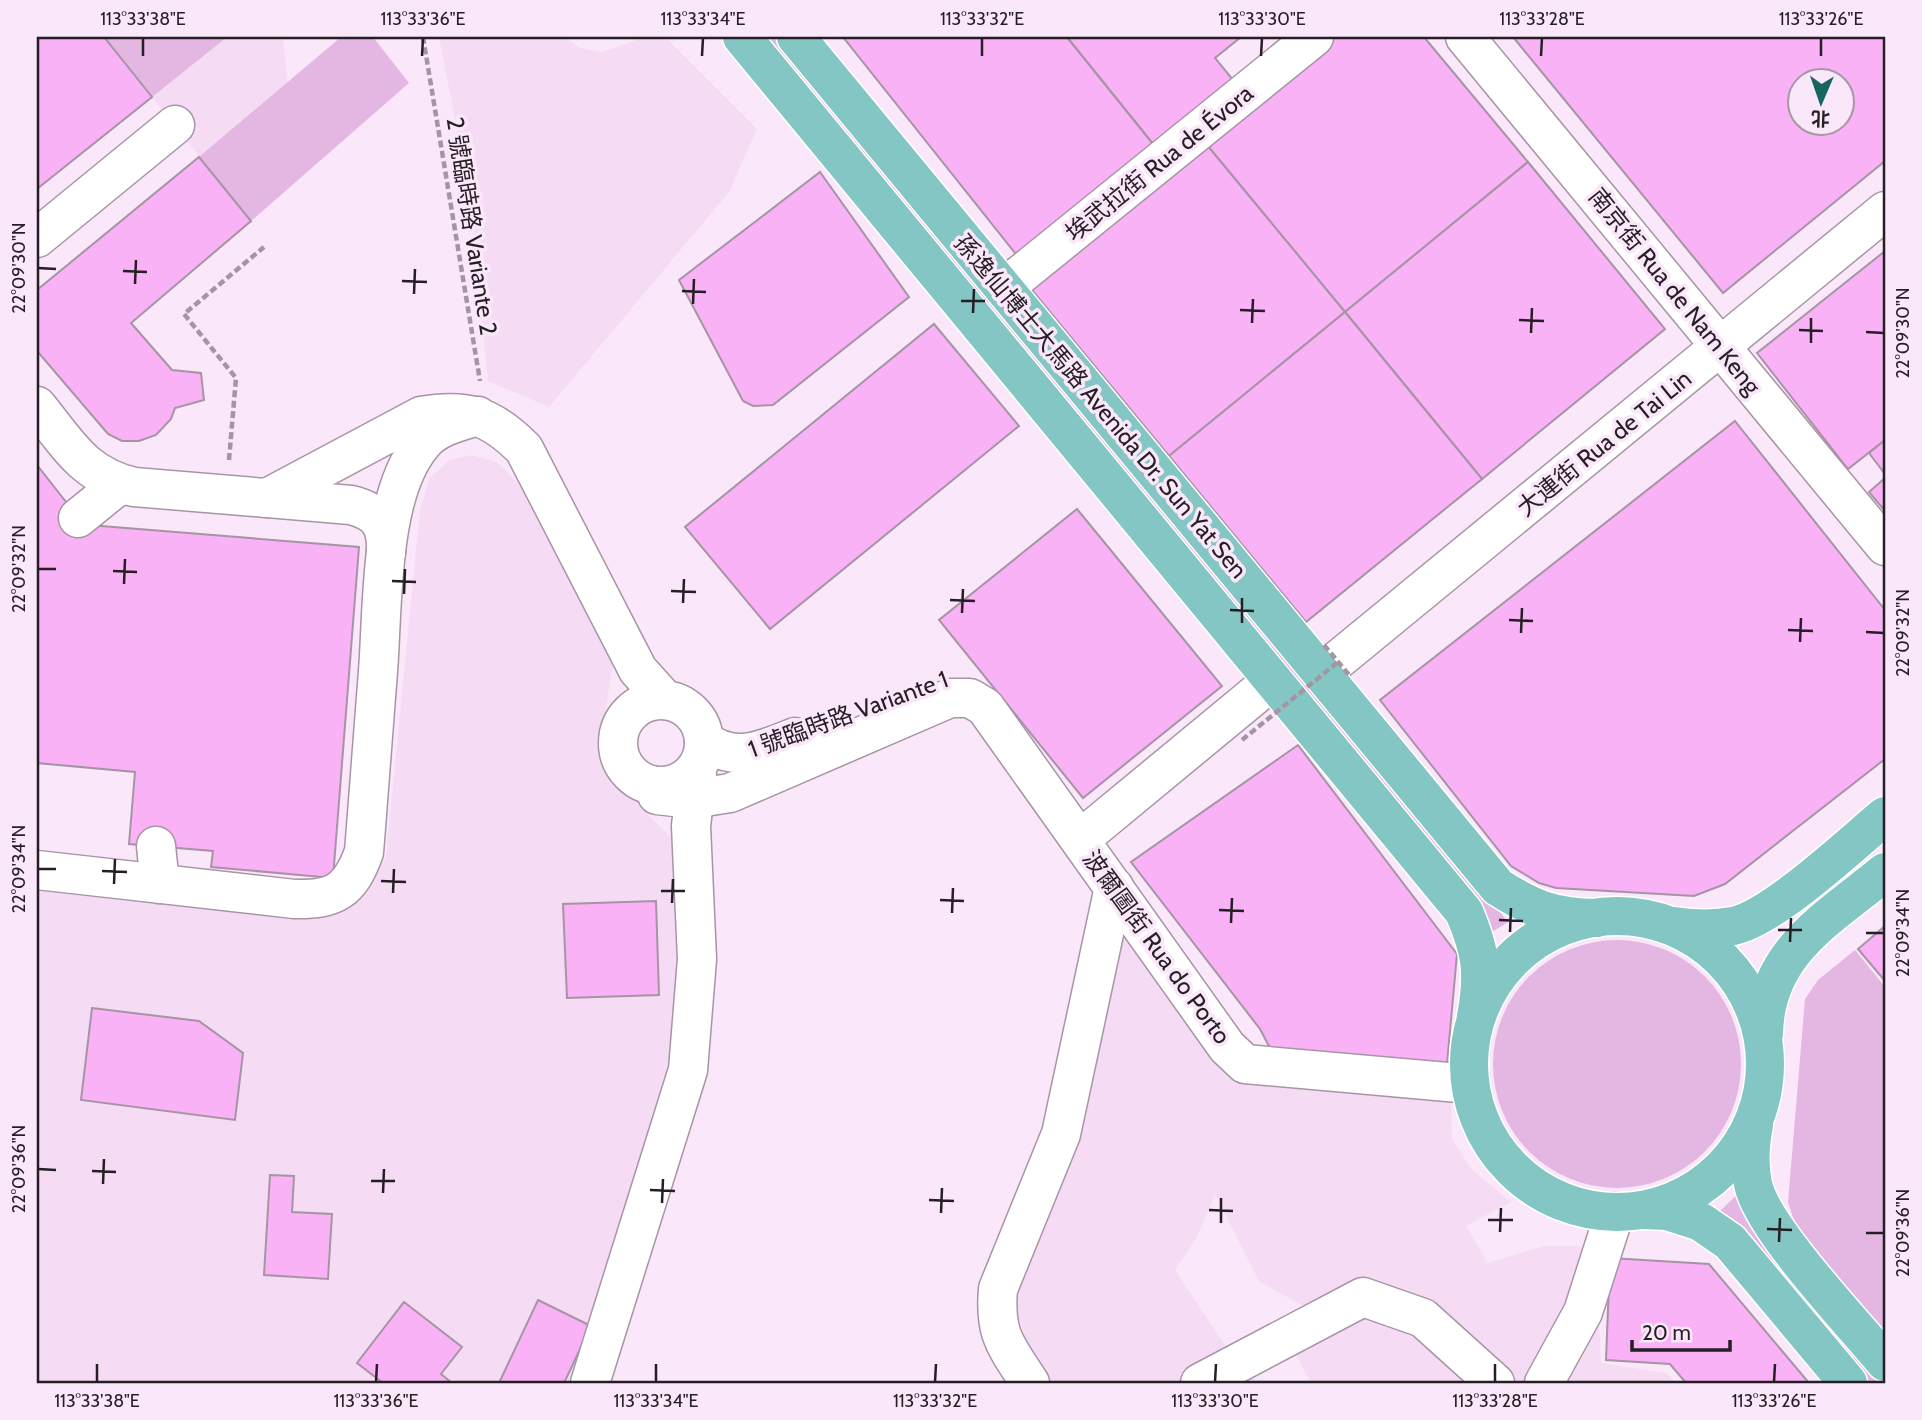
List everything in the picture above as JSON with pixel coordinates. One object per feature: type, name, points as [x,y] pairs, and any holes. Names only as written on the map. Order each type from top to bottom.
[{"type":"main road","name":"孫逸仙博士大馬路 Avenida Dr. Sun Yat Sen","points":[[742,37],[1464,912],[1478,945],[1482,980],[1476,1017]]},
{"type":"main road","name":"孫逸仙博士大馬路 Avenida Dr. Sun Yat Sen","points":[[796,37],[1004,288],[1334,664],[1498,887],[1528,906],[1562,917],[1597,918]]},
{"type":"main road","points":[[1848,1383],[1730,1242],[1701,1222],[1667,1211],[1586,1209],[1529,1183],[1505,1162],[1486,1134],[1474,1107],[1470,1084],[1469,1046],[1476,1017],[1488,989],[1506,964],[1529,944],[1555,929],[1615,915],[1645,918],[1700,930],[1735,926],[1768,912],[1885,816]]},
{"type":"main road","points":[[1885,872],[1795,945],[1776,975],[1764,1008],[1765,1074],[1749,1151],[1753,1186],[1768,1219],[1885,1362]]},
{"type":"main road","points":[[1665,924],[1701,942],[1725,961],[1743,986],[1757,1013],[1764,1043]]},
{"type":"main road","points":[[1623,1211],[1679,1198],[1706,1182],[1732,1157],[1755,1116]]},
{"type":"street","name":"埃武拉街 Rua de Évora","points":[[1004,288],[1314,37]]},
{"type":"street","name":"南京街 Rua de Nam Keng","points":[[1465,37],[1885,547]]},
{"type":"street","points":[[37,237],[175,125]]},
{"type":"street","name":"大連街 Rua de Tai Lin","points":[[1334,664],[1885,211]]},
{"type":"street","points":[[37,406],[89,469],[103,494],[226,495],[351,505],[369,509],[382,521],[386,538],[386,569]]},
{"type":"street","name":"1 號臨時路 Variante 1","points":[[267,498],[421,416],[450,411],[482,418],[503,429],[524,449],[638,670],[665,700],[677,703],[696,718],[682,794]]},
{"type":"street","points":[[37,870],[294,899],[317,899],[342,891],[357,873],[364,852],[353,806],[386,569],[398,495],[405,471],[422,443],[444,427],[482,418]]},
{"type":"street","name":"1 號臨時路 Variante 1","points":[[617,632],[626,675],[626,718],[619,732],[618,746],[621,761],[682,794],[698,814],[730,793],[950,698],[970,698]]},
{"type":"street","name":"1 號臨時路 Variante 1","points":[[682,794],[730,753],[762,751],[934,679],[951,675],[978,683],[1014,728]]},
{"type":"street","points":[[1089,832],[1273,680]]},
{"type":"street","name":"波爾圖街 Rua do Porto","points":[[970,698],[985,706],[1227,1047],[1245,1064],[1275,1066]]},
{"type":"street","points":[[626,718],[643,705],[665,700]]},
{"type":"street","name":"波爾圖街 Rua do Porto","points":[[1014,728],[1233,1036],[1251,1052],[1275,1066]]},
{"type":"street","points":[[590,1383],[688,1070],[697,959],[682,794]]},
{"type":"street","points":[[156,846],[160,884]]},
{"type":"street","points":[[1030,1383],[999,1333],[996,1317],[999,1289],[1061,1135],[1114,887]]},
{"type":"street","points":[[1275,1066],[1470,1084]]},
{"type":"street","points":[[1544,1383],[1583,1312],[1623,1211]]},
{"type":"street","points":[[1200,1383],[1363,1297],[1423,1318],[1495,1383]]},
{"type":"path","name":"2 號臨時路 Variante 2","points":[[423,37],[482,418]]},
{"type":"path","points":[[226,495],[236,378],[184,314],[264,247]]},
{"type":"path","points":[[1242,740],[1334,664]]},
{"type":"shaded area","points":[[104,37],[283,37],[288,88],[216,177]]},
{"type":"shaded area","points":[[104,37],[227,37],[152,97]]},
{"type":"shaded area","points":[[341,37],[373,37],[409,83],[251,221],[199,157]]},
{"type":"shaded area","points":[[439,37],[565,37],[580,48],[602,52],[645,37],[665,37],[757,129],[729,192],[549,407],[488,381],[469,191]]},
{"type":"shaded area","points":[[757,37],[780,37],[1508,922],[1492,932],[1385,797]]},
{"type":"shaded area","points":[[472,455],[498,463],[523,488],[613,663],[603,727],[604,765],[629,796],[674,840],[683,919],[678,1011],[663,1086],[568,1383],[37,1383],[37,884],[334,916],[368,891],[386,856],[420,510],[429,479],[449,460]]},
{"type":"shaded area","points":[[1123,921],[1218,1056],[1451,1095],[1452,1139],[1471,1169],[1511,1202],[1466,1226],[1488,1263],[1544,1246],[1595,1246],[1601,1363],[1666,1373],[1676,1383],[1311,1383],[1292,1346],[1329,1321],[1259,1281],[1215,1194],[1197,1237],[1175,1270],[1224,1344],[1257,1383],[1046,1383],[1034,1365],[1018,1315],[1016,1287]]},
{"type":"shaded area","points":[[1605,940],[1629,940],[1676,954],[1705,976],[1732,1016],[1739,1040],[1739,1088],[1732,1112],[1705,1152],[1665,1179],[1629,1188],[1605,1188],[1558,1174],[1538,1160],[1521,1143],[1507,1123],[1498,1100],[1493,1076],[1493,1052],[1507,1005],[1521,985],[1538,968],[1558,954],[1581,945]]},
{"type":"shaded area","points":[[1855,950],[1885,987],[1885,1335],[1798,1233],[1788,1202],[1805,999],[1818,980]]},
{"type":"shaded area","points":[[1744,1188],[1783,1264],[1881,1383],[1867,1383],[1762,1256],[1699,1219],[1720,1211]]},
{"type":"building","points":[[37,37],[104,37],[152,97],[37,189]]},
{"type":"building","points":[[843,37],[1067,37],[1158,150],[1019,258]]},
{"type":"building","points":[[1067,37],[1241,37],[1215,58],[1238,86],[1158,150]]},
{"type":"building","points":[[1327,37],[1424,37],[1528,162],[1345,312],[1202,139]]},
{"type":"building","points":[[1513,37],[1885,37],[1885,161],[1723,293]]},
{"type":"building","points":[[1202,139],[1345,312],[1169,456],[1026,283]]},
{"type":"building","points":[[199,157],[251,221],[131,323],[172,370],[201,373],[204,400],[175,408],[171,419],[156,435],[139,441],[122,441],[108,434],[37,351],[37,290]]},
{"type":"building","points":[[1528,162],[1665,329],[1482,479],[1345,312]]},
{"type":"building","points":[[820,172],[909,297],[773,405],[753,406],[743,401],[679,280]]},
{"type":"building","points":[[1885,251],[1885,440],[1848,469],[1757,353]]},
{"type":"building","points":[[1345,312],[1482,479],[1306,622],[1169,456]]},
{"type":"building","points":[[934,324],[1019,426],[770,629],[685,527]]},
{"type":"building","points":[[1735,421],[1885,610],[1885,759],[1725,884],[1694,896],[1556,888],[1539,883],[1511,866],[1380,700]]},
{"type":"building","points":[[1885,440],[1885,474],[1869,453]]},
{"type":"building","points":[[37,465],[81,521],[89,525],[359,547],[333,878],[211,867],[213,851],[129,844],[135,772],[37,763]]},
{"type":"building","points":[[1885,478],[1885,511],[1869,492]]},
{"type":"building","points":[[1077,509],[1222,686],[1083,798],[939,620]]},
{"type":"building","points":[[1298,745],[1457,954],[1447,1064],[1270,1048],[1260,1029],[1131,862]]},
{"type":"building","points":[[656,901],[659,995],[567,998],[563,904]]},
{"type":"building","points":[[1885,926],[1885,981],[1858,949]]},
{"type":"building","points":[[92,1008],[199,1021],[243,1053],[235,1120],[81,1100]]},
{"type":"building","points":[[270,1175],[294,1176],[292,1212],[332,1214],[328,1279],[264,1275]]},
{"type":"building","points":[[1610,1258],[1709,1264],[1809,1383],[1686,1383],[1670,1364],[1606,1360]]},
{"type":"building","points":[[538,1300],[591,1326],[564,1383],[499,1383]]},
{"type":"building","points":[[404,1302],[462,1347],[441,1374],[452,1383],[383,1383],[357,1363]]}]
